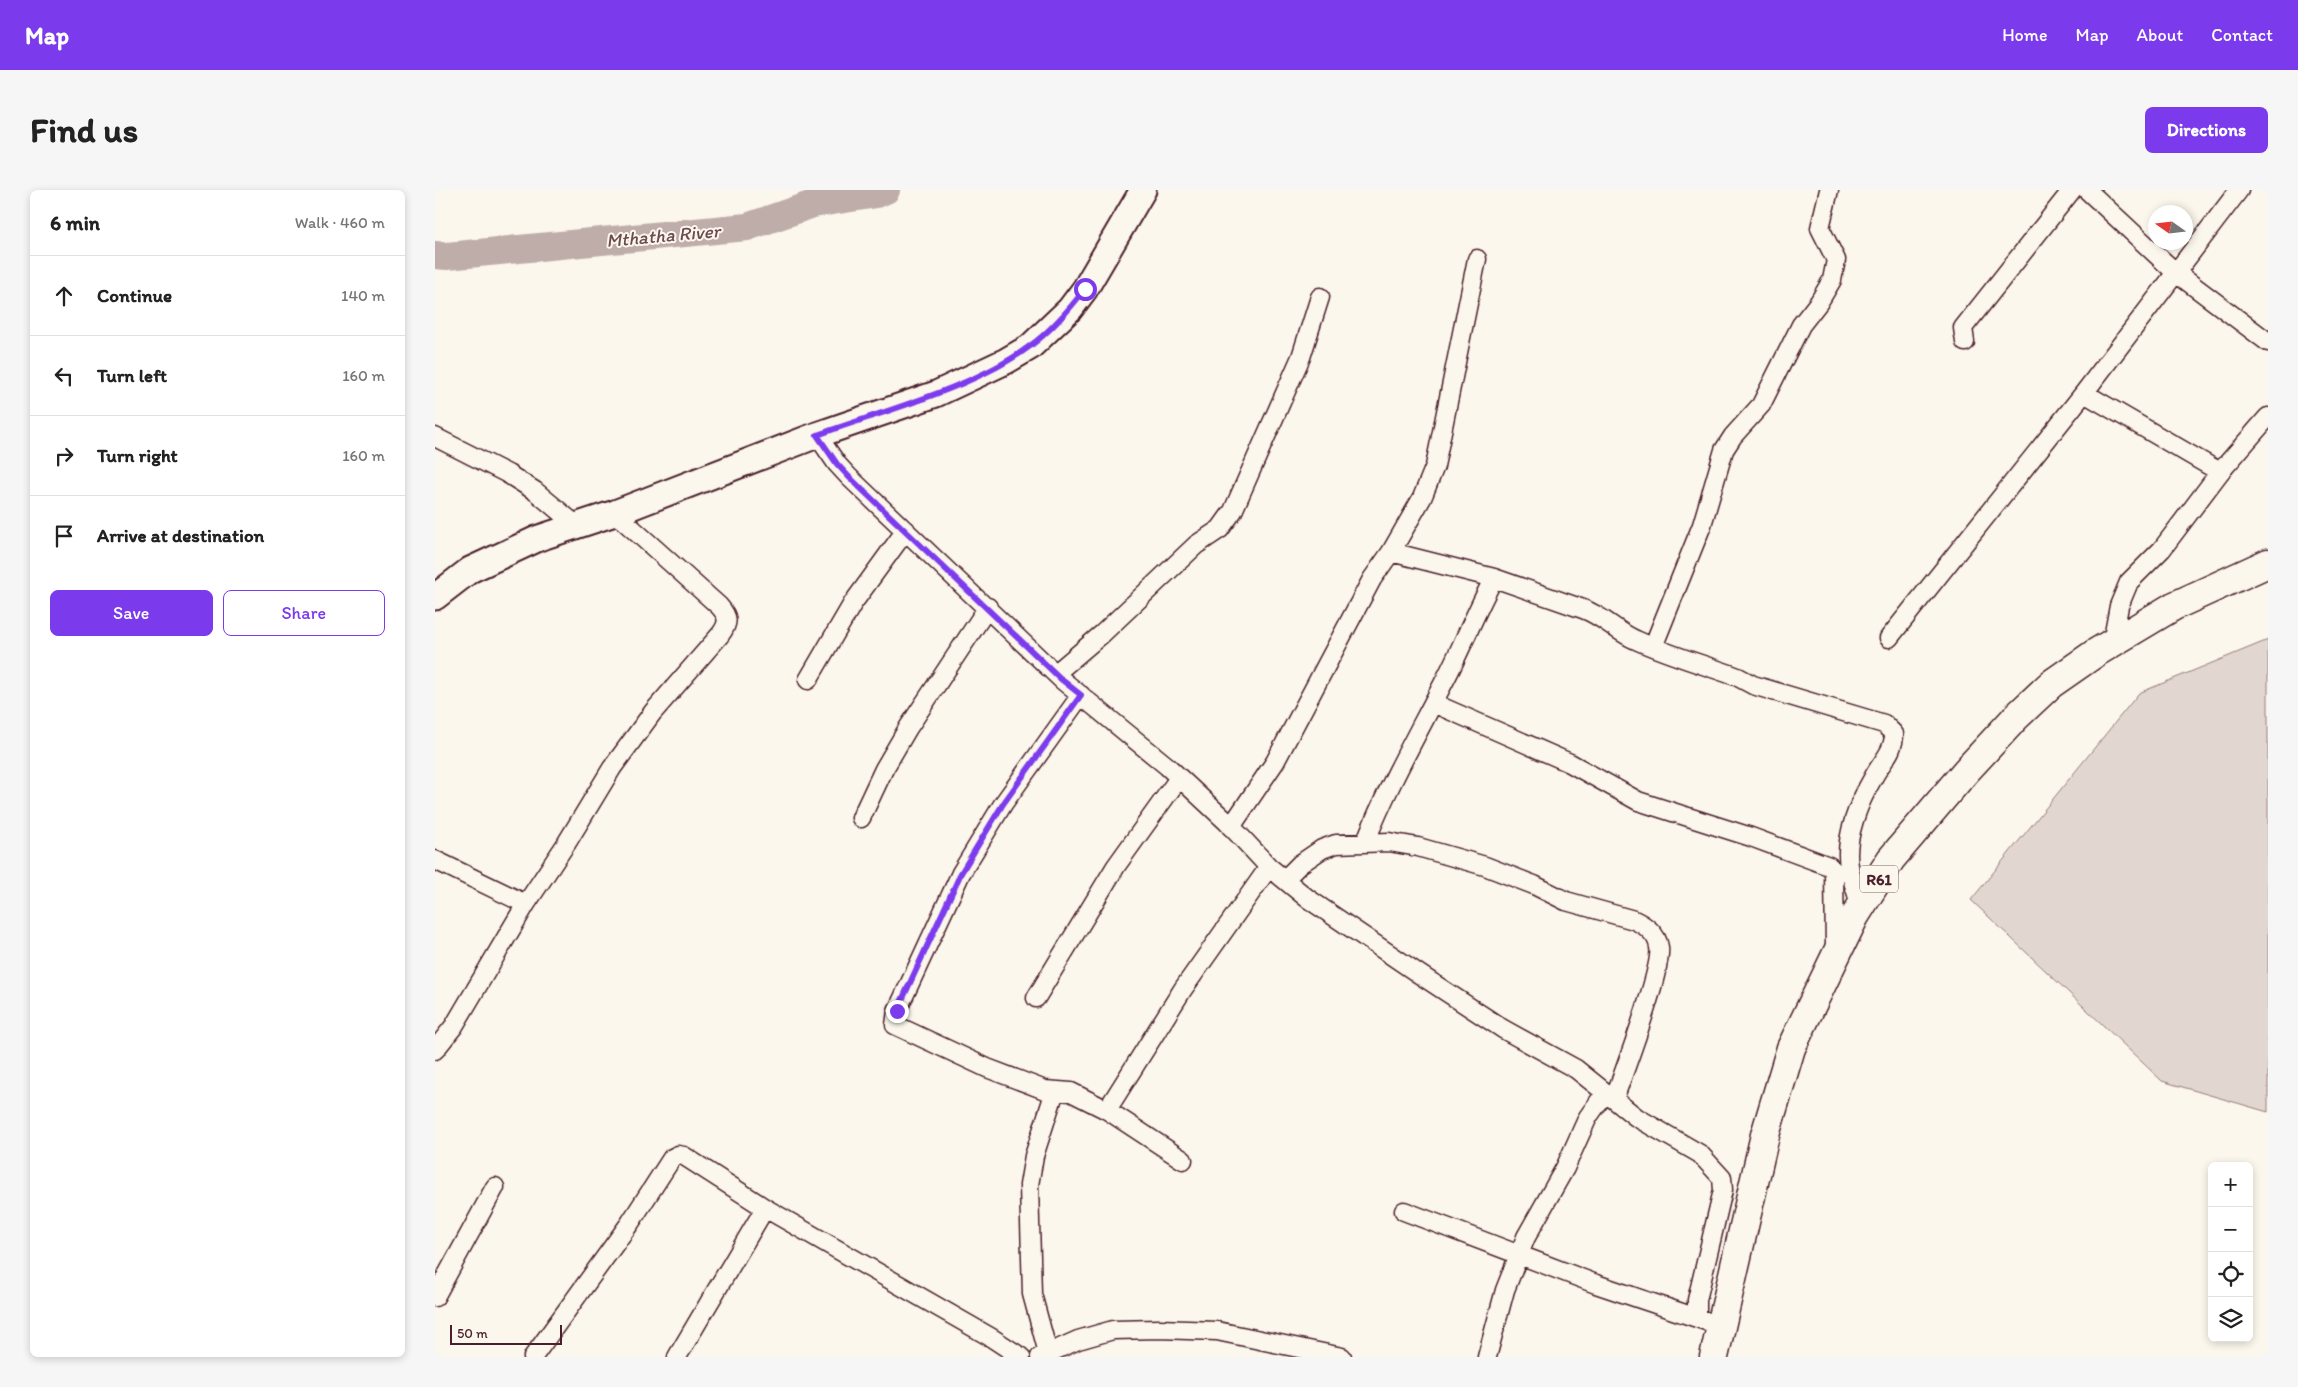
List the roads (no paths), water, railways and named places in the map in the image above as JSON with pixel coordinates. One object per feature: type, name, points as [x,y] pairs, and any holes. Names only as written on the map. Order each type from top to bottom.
[{"type":"main road","name":"R61","points":[[1714,1357],[1709,1322],[1791,1048],[1835,955],[1891,859],[1921,822],[2016,716],[2051,684],[2174,606],[2268,563]]},
{"type":"street","points":[[435,597],[470,570],[539,538],[615,513],[817,435],[936,394],[976,376],[1030,347],[1070,309],[1085,289],[1143,190]]},
{"type":"street","points":[[1653,647],[1702,525],[1723,450],[1761,405],[1801,325],[1832,280],[1836,260],[1819,228],[1829,190]]},
{"type":"street","points":[[1965,342],[1963,328],[2072,190]]},
{"type":"street","points":[[2087,190],[2175,272],[2256,335],[2268,342]]},
{"type":"street","points":[[1889,638],[2084,392],[2239,190]]},
{"type":"street","points":[[1231,827],[1275,762],[1367,587],[1391,552],[1422,498],[1435,466],[1477,258]]},
{"type":"street","points":[[1056,673],[1102,634],[1196,545],[1220,529],[1225,523],[1233,510],[1301,357],[1319,297]]},
{"type":"street","points":[[2084,392],[2220,472]]},
{"type":"street","points":[[2112,644],[2119,606],[2129,582],[2162,549],[2220,472],[2268,417]]},
{"type":"street","points":[[817,435],[837,464],[1056,673],[1179,778],[1231,827],[1269,867],[1307,898],[1503,1029],[1576,1069],[1636,1117],[1700,1154],[1722,1178],[1722,1201],[1697,1300],[1709,1322],[1703,1357]]},
{"type":"street","points":[[435,437],[508,474],[535,491],[577,526]]},
{"type":"street","points":[[435,1050],[440,1031],[463,1012],[526,904],[632,739],[720,635],[727,622],[726,615],[719,606],[615,513]]},
{"type":"street","points":[[808,680],[853,603],[906,530]]},
{"type":"street","points":[[1391,552],[1494,578],[1597,614],[1627,636],[1653,647],[1739,676],[1753,685],[1883,724],[1895,734],[1894,744],[1873,777],[1861,802],[1848,848],[1849,866],[1861,908]]},
{"type":"street","points":[[1365,843],[1394,776],[1433,703],[1494,578]]},
{"type":"street","points":[[861,818],[884,769],[907,728],[988,607]]},
{"type":"street","points":[[1081,695],[1003,804],[961,873],[895,1019],[895,1025],[900,1029],[950,1049],[971,1061],[1045,1090],[1071,1092],[1107,1110],[1183,1160]]},
{"type":"street","points":[[1433,703],[1569,763],[1646,804],[1751,837],[1829,866],[1834,871],[1835,955]]},
{"type":"street","points":[[1036,998],[1121,858],[1179,778]]},
{"type":"street","points":[[1285,879],[1300,864],[1321,849],[1335,844],[1405,844],[1485,866],[1535,885],[1566,901],[1634,920],[1649,930],[1659,945],[1660,953],[1633,1045],[1609,1096],[1588,1117],[1565,1168],[1520,1253],[1505,1290],[1487,1357]]},
{"type":"street","points":[[435,860],[526,904]]},
{"type":"street","points":[[1107,1110],[1183,988],[1269,867]]},
{"type":"street","points":[[1055,1091],[1037,1143],[1029,1185],[1032,1294],[1044,1355],[1078,1340],[1113,1330],[1159,1329],[1217,1331],[1342,1357]]},
{"type":"street","points":[[533,1357],[630,1222],[672,1158],[678,1155],[684,1156],[765,1208],[992,1338],[1021,1357]]},
{"type":"street","points":[[435,1298],[495,1187]]},
{"type":"street","points":[[677,1357],[765,1208]]},
{"type":"street","points":[[1403,1211],[1520,1253],[1579,1277],[1709,1322]]},
{"type":"waterway","name":"Mthatha River","points":[[435,255],[447,256],[747,227],[813,204],[877,194],[886,190]]}]
